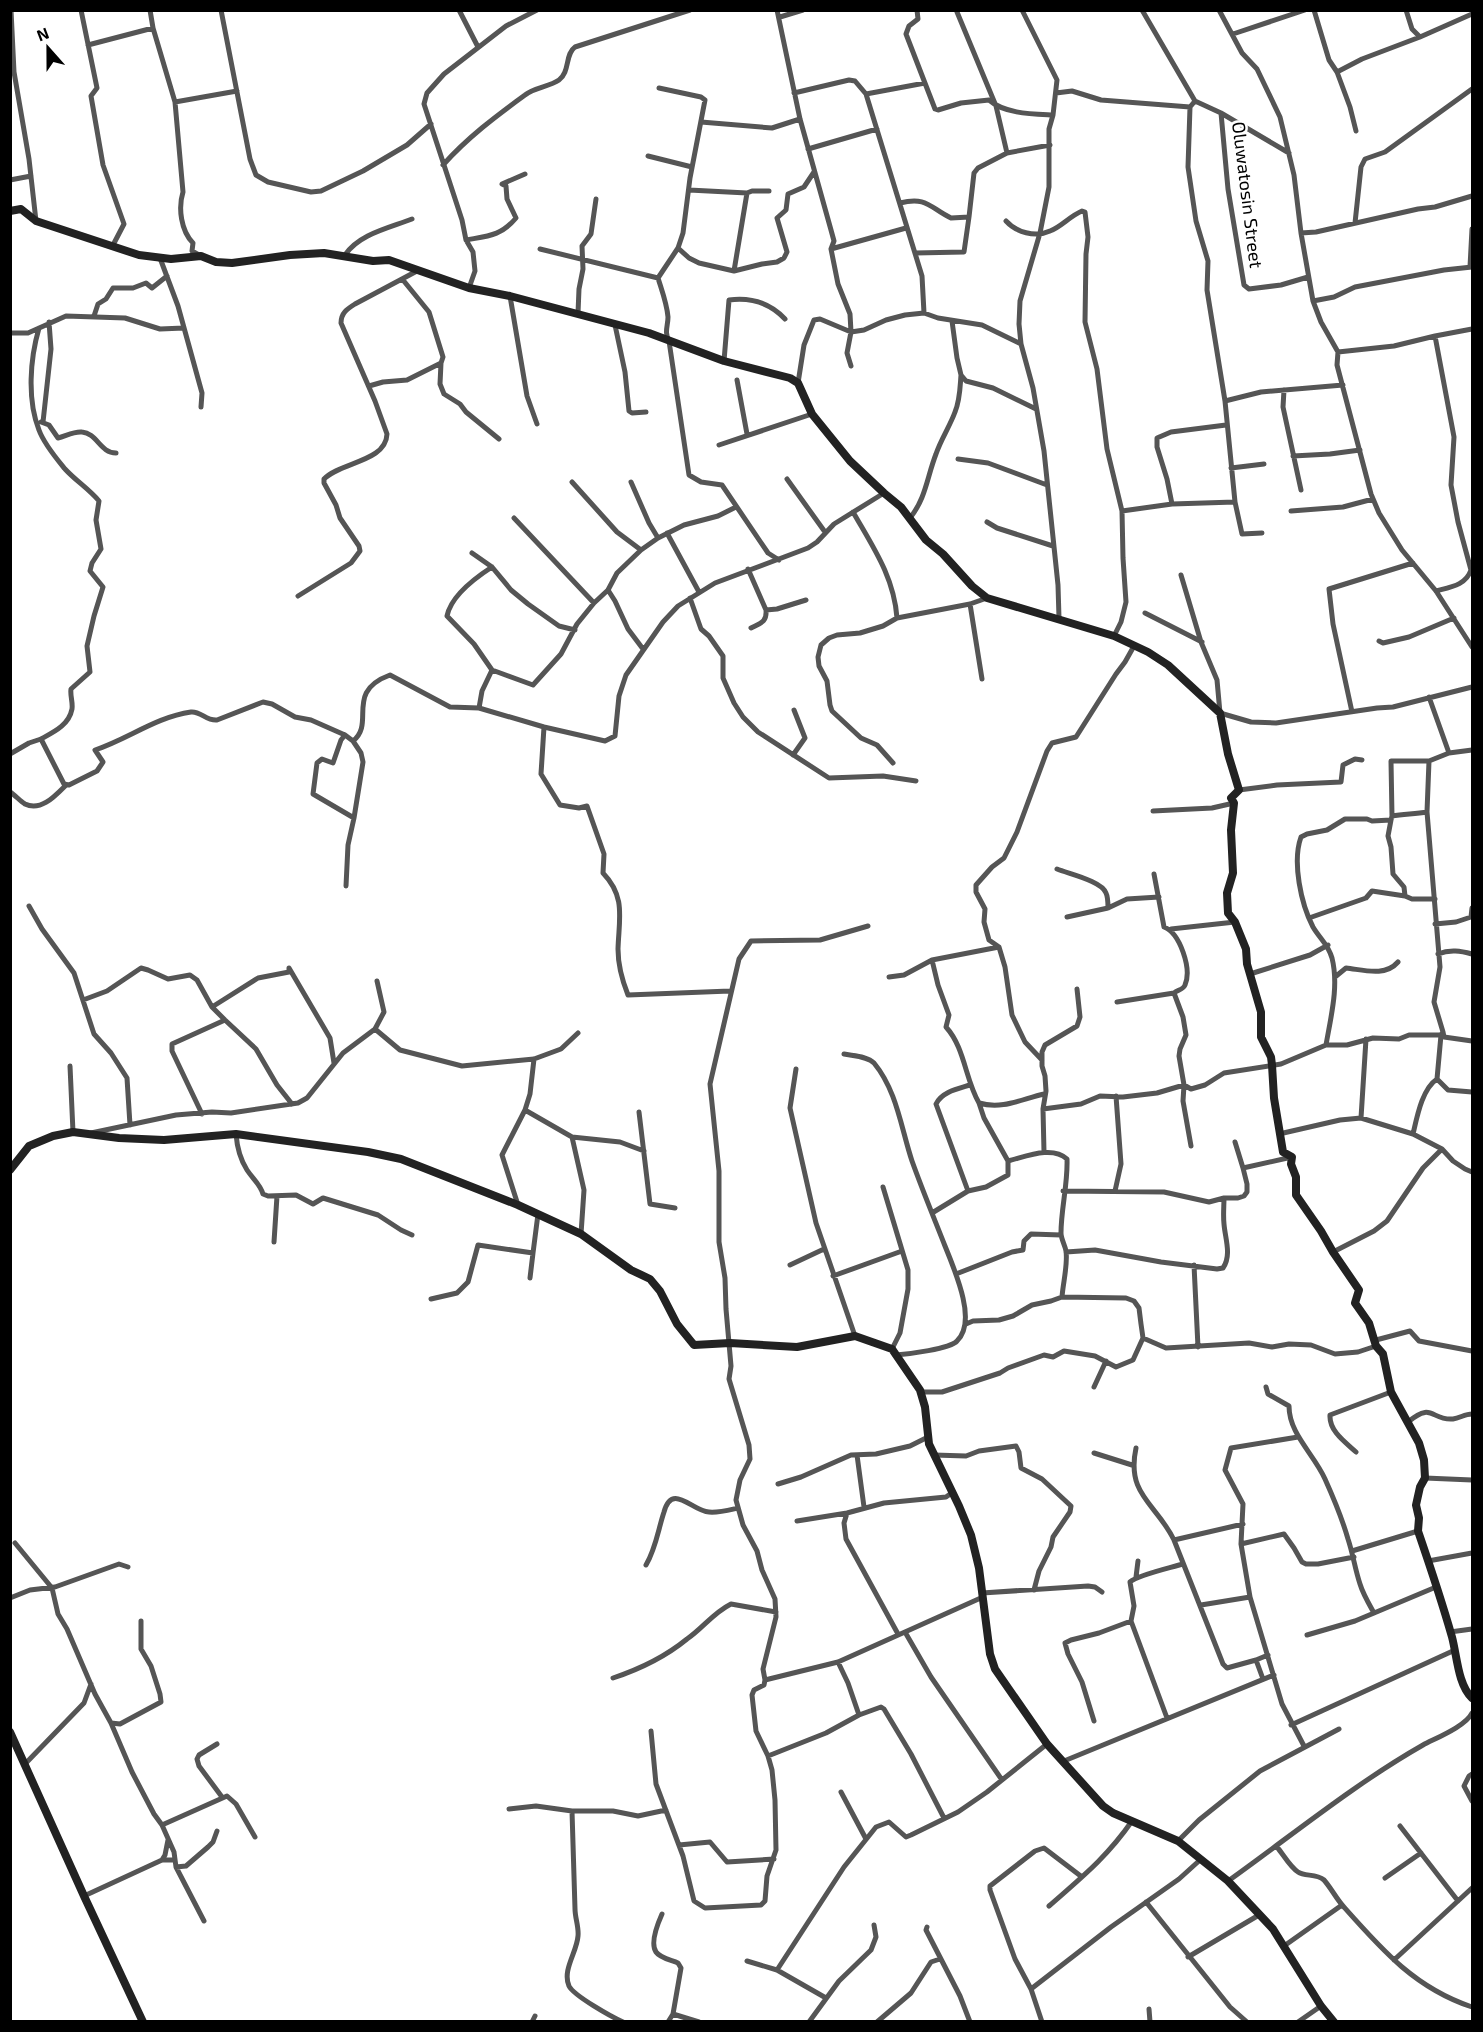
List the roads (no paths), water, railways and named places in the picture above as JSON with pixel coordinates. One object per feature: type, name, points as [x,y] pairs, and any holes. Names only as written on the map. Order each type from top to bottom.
[{"type":"street","points":[[11,10],[14,72],[36,221]]},
{"type":"street","points":[[81,10],[97,88],[91,96],[103,165],[124,224],[112,247]]},
{"type":"street","points":[[150,10],[153,28],[175,102],[183,192],[179,203],[186,236],[193,243],[192,251],[216,262],[232,263],[308,254],[345,255],[373,261],[388,260],[469,288],[510,296],[649,333],[724,361],[790,378],[798,383]]},
{"type":"street","points":[[221,10],[250,159],[256,176],[268,182],[311,192],[321,190],[372,166],[407,146],[431,124]]},
{"type":"street","points":[[459,10],[478,47]]},
{"type":"street","points":[[469,288],[475,272],[473,252],[466,240],[462,220],[424,104],[427,93],[444,74],[506,26],[537,10]]},
{"type":"street","points":[[443,165],[492,118],[540,86],[559,80],[563,76],[571,50],[575,47],[690,10]]},
{"type":"street","points":[[803,10],[778,14],[800,120],[834,241],[831,249],[838,284],[850,314],[851,332],[847,353],[851,366]]},
{"type":"street","points":[[917,10],[918,19],[906,29],[906,34],[935,110],[961,103],[989,100],[996,106],[1011,111],[1053,115]]},
{"type":"street","points":[[1022,10],[1057,80],[1049,129],[1048,187],[1040,233],[1020,301],[1019,324],[1021,344],[1042,441],[1058,585],[1059,618]]},
{"type":"street","points":[[1142,10],[1195,101],[1221,113],[1289,153]]},
{"type":"street","points":[[1219,10],[1242,52],[1257,69],[1280,117],[1289,153],[1300,233],[1313,301],[1321,322],[1338,352],[1336,365],[1373,499],[1402,550],[1436,591],[1473,647]]},
{"type":"street","points":[[1233,34],[1305,10]]},
{"type":"street","points":[[1314,10],[1329,60],[1337,72],[1356,130]]},
{"type":"street","points":[[1406,10],[1412,29],[1420,37]]},
{"type":"street","points":[[957,12],[996,106],[1007,153]]},
{"type":"street","points":[[1337,72],[1362,59],[1473,14]]},
{"type":"street","points":[[88,45],[153,28]]},
{"type":"street","points":[[794,93],[849,80],[855,81],[866,94],[922,276],[924,313]]},
{"type":"street","points":[[866,94],[925,83]]},
{"type":"street","points":[[658,278],[678,248],[683,232],[683,218],[705,100],[659,88]]},
{"type":"street","points":[[1355,223],[1361,167],[1365,159],[1385,152],[1473,89]]},
{"type":"street","points":[[175,102],[237,91]]},
{"type":"street","points":[[1056,93],[1072,91],[1120,103],[1190,107]]},
{"type":"street","points":[[1195,101],[1190,107],[1188,167],[1196,221],[1208,261],[1207,290],[1225,401],[1235,502],[1242,534],[1262,533]]},
{"type":"street","name":"Oluwatosin Street","points":[[1221,113],[1228,189],[1244,285],[1249,289],[1281,285],[1308,277]]},
{"type":"street","points":[[701,122],[767,128],[800,120]]},
{"type":"street","points":[[808,149],[877,129]]},
{"type":"street","points":[[915,253],[964,252],[974,173],[984,164],[1007,153],[1050,145]]},
{"type":"street","points":[[648,156],[692,167]]},
{"type":"street","points":[[678,248],[699,263],[734,272],[777,262],[786,256],[777,218],[786,210],[788,194],[804,187],[814,172]]},
{"type":"street","points":[[466,240],[490,236],[510,226],[516,218],[507,199],[506,186],[502,184],[525,174]]},
{"type":"street","points":[[10,180],[31,176]]},
{"type":"street","points":[[690,190],[747,193],[769,191]]},
{"type":"street","points":[[734,272],[747,193]]},
{"type":"street","points":[[1300,233],[1316,232],[1473,196]]},
{"type":"street","points":[[578,313],[582,246],[591,234],[596,198]]},
{"type":"street","points":[[900,204],[912,200],[922,201],[951,218],[969,217]]},
{"type":"street","points":[[10,211],[21,209],[36,221],[139,255],[160,258],[201,256]]},
{"type":"street","points":[[1006,221],[1013,229],[1024,233],[1040,233],[1053,230],[1075,213],[1085,212],[1088,237],[1085,322],[1096,369],[1107,449],[1122,511],[1126,602],[1121,622],[1114,636]]},
{"type":"street","points":[[345,255],[350,248],[370,235],[412,219]]},
{"type":"street","points":[[831,249],[906,228]]},
{"type":"street","points":[[1313,301],[1334,297],[1354,287],[1471,267],[1473,229]]},
{"type":"street","points":[[540,249],[658,278]]},
{"type":"street","points":[[160,258],[184,328],[202,393],[201,406]]},
{"type":"street","points":[[298,596],[351,563],[360,551],[340,518],[324,479],[380,451],[385,445],[387,434],[341,323],[341,318],[346,310],[355,304],[417,271]]},
{"type":"street","points":[[94,316],[98,304],[106,299],[113,288],[133,288],[146,283],[152,288],[166,276]]},
{"type":"street","points":[[658,278],[666,304],[668,320],[665,334],[669,341],[689,476],[701,482],[722,485],[768,553],[779,560]]},
{"type":"street","points":[[403,280],[429,312],[443,357],[440,384],[444,394],[460,404],[466,412],[499,439]]},
{"type":"street","points":[[510,296],[527,396],[537,424]]},
{"type":"street","points":[[724,361],[729,300],[740,299],[769,304],[785,319]]},
{"type":"street","points":[[1021,344],[982,325],[951,321],[924,313],[905,315],[886,320],[864,330],[851,332],[820,319],[814,320],[804,345],[798,383],[812,414],[850,461],[901,507],[926,540],[944,554],[972,586],[987,598],[1114,636],[1168,665],[1220,712],[1251,722],[1276,723],[1393,707],[1473,687]]},
{"type":"street","points":[[10,333],[28,333],[66,316],[125,318],[160,329],[184,328]]},
{"type":"street","points":[[910,518],[920,505],[938,448],[956,411],[960,395],[961,375],[951,321]]},
{"type":"street","points":[[39,421],[51,349],[50,322]]},
{"type":"street","points":[[615,325],[626,372],[629,411],[632,413],[646,412]]},
{"type":"street","points":[[10,754],[29,743],[42,739],[60,728],[68,719],[72,710],[71,689],[90,672],[87,646],[103,587],[90,571],[101,549],[96,519],[99,501],[63,466],[40,432],[32,389],[34,346],[39,328]]},
{"type":"street","points":[[1338,352],[1394,346],[1473,329]]},
{"type":"street","points":[[1435,336],[1454,438],[1451,485],[1471,570],[1468,578],[1463,582],[1436,591]]},
{"type":"street","points":[[369,386],[382,382],[407,380],[441,363]]},
{"type":"street","points":[[961,375],[966,381],[993,388],[1036,409]]},
{"type":"street","points":[[737,380],[747,434]]},
{"type":"street","points":[[1225,401],[1261,392],[1342,385]]},
{"type":"street","points":[[1284,390],[1283,407],[1300,490]]},
{"type":"street","points":[[719,445],[812,414]]},
{"type":"street","points":[[39,421],[49,425],[58,438],[81,431],[88,433],[105,451],[116,453]]},
{"type":"street","points":[[1172,504],[1157,447],[1157,438],[1171,432],[1226,425]]},
{"type":"street","points":[[1293,456],[1360,450]]},
{"type":"street","points":[[958,459],[988,463],[1047,484]]},
{"type":"street","points":[[1231,468],[1264,464]]},
{"type":"street","points":[[787,479],[825,532]]},
{"type":"street","points":[[572,482],[617,532],[641,550]]},
{"type":"street","points":[[631,482],[649,523],[658,537]]},
{"type":"street","points":[[353,741],[360,732],[363,698],[366,692],[379,678],[390,675],[450,707],[479,708],[544,727],[605,741],[612,739],[617,728],[619,696],[626,675],[663,622],[678,606],[699,592],[748,569],[808,548],[825,532],[853,512],[884,494]]},
{"type":"street","points":[[1291,511],[1342,507],[1373,499]]},
{"type":"street","points":[[1122,511],[1172,504],[1235,502]]},
{"type":"street","points":[[492,567],[464,590],[452,604],[447,616],[474,645],[492,670],[533,685],[561,654],[594,603],[608,590],[617,573],[641,550],[658,537],[684,525],[718,516],[736,507]]},
{"type":"street","points":[[853,512],[885,570],[895,596],[897,618]]},
{"type":"street","points":[[514,518],[594,603]]},
{"type":"street","points":[[987,522],[997,528],[1053,546]]},
{"type":"street","points":[[667,533],[699,592]]},
{"type":"street","points":[[472,553],[492,567],[511,590],[528,604],[559,626],[575,630]]},
{"type":"street","points":[[1352,712],[1333,624],[1329,589],[1413,563]]},
{"type":"street","points":[[748,569],[766,610],[764,622],[751,628]]},
{"type":"street","points":[[1181,575],[1202,642],[1217,680],[1228,754],[1239,790]]},
{"type":"street","points":[[608,590],[628,629],[643,649]]},
{"type":"street","points":[[690,598],[700,629],[709,636],[723,656],[723,678],[734,703],[743,717],[758,732],[829,778],[883,776],[916,781]]},
{"type":"street","points":[[893,762],[878,745],[861,738],[832,711],[827,681],[819,666],[818,657],[821,645],[837,635],[860,633],[883,626],[897,618],[970,604],[987,598]]},
{"type":"street","points":[[766,610],[806,600]]},
{"type":"street","points":[[970,604],[982,679]]},
{"type":"street","points":[[1145,613],[1202,642]]},
{"type":"street","points":[[1379,641],[1383,643],[1409,637],[1454,618]]},
{"type":"street","points":[[1042,1060],[1025,1042],[1012,1015],[1005,967],[999,948],[989,940],[984,922],[985,909],[976,885],[992,867],[1004,858],[1052,743],[1076,737],[1134,646]]},
{"type":"street","points":[[479,708],[482,691],[492,670]]},
{"type":"street","points":[[1429,697],[1449,753]]},
{"type":"street","points":[[10,792],[27,805],[34,806],[48,801],[66,785],[100,768],[103,762],[95,750],[162,719],[195,711],[210,721],[263,702],[272,704],[295,717],[311,720],[345,735],[353,741],[361,753],[363,762],[348,845],[346,886]]},
{"type":"street","points":[[793,755],[806,738],[794,710]]},
{"type":"street","points":[[544,727],[542,779],[560,805],[579,808],[587,806],[604,854],[603,873],[614,885],[619,900],[621,917],[618,951],[621,974],[628,995],[730,991]]},
{"type":"street","points":[[345,735],[333,763],[322,759],[317,764],[313,794],[354,818]]},
{"type":"street","points":[[42,739],[66,785]]},
{"type":"street","points":[[1405,896],[1404,887],[1393,874],[1388,836],[1392,818],[1391,761],[1429,761],[1449,753],[1473,750]]},
{"type":"street","points":[[1292,1157],[1283,1152],[1279,1134],[1271,1057],[1261,1037],[1261,1012],[1250,974],[1246,949],[1235,922],[1227,913],[1227,893],[1233,873],[1231,830],[1234,803],[1231,798],[1239,790],[1277,785],[1341,782],[1343,765],[1355,759],[1362,760]]},
{"type":"street","points":[[1413,1134],[1425,1094],[1429,1086],[1437,1079],[1442,1034],[1434,1002],[1440,967],[1427,812],[1429,761]]},
{"type":"street","points":[[1153,811],[1212,808],[1234,803]]},
{"type":"street","points":[[1326,1045],[1336,982],[1328,945],[1315,930],[1309,918],[1297,869],[1301,837],[1327,830],[1345,819],[1372,821],[1427,812]]},
{"type":"street","points":[[1057,869],[1101,886],[1107,894],[1108,908]]},
{"type":"street","points":[[1154,874],[1164,927],[1171,929],[1235,922]]},
{"type":"street","points":[[1309,918],[1366,898],[1372,891],[1412,899],[1435,899]]},
{"type":"street","points":[[1067,916],[1108,908],[1127,899],[1159,897]]},
{"type":"street","points":[[29,906],[42,929],[74,972],[94,1034],[111,1053],[126,1078],[130,1125]]},
{"type":"street","points":[[1436,924],[1456,922],[1471,917],[1473,908]]},
{"type":"street","points":[[651,1731],[656,1784],[679,1845],[694,1900],[705,1908],[764,1904],[767,1876],[776,1850],[775,1800],[768,1756],[756,1731],[752,1695],[754,1690],[764,1685],[763,1669],[776,1612],[775,1599],[738,1508],[736,1492],[750,1459],[750,1453],[729,1379],[730,1343],[725,1278],[719,1242],[719,1171],[710,1084],[739,959],[751,941],[820,940],[868,926]]},
{"type":"street","points":[[1118,1002],[1174,993],[1184,988],[1186,983],[1185,955],[1171,929]]},
{"type":"street","points":[[1250,974],[1310,955],[1328,945]]},
{"type":"street","points":[[889,977],[904,975],[932,960],[999,948]]},
{"type":"street","points":[[1438,954],[1445,951],[1473,954]]},
{"type":"street","points":[[932,960],[949,1015],[946,1027],[955,1036],[970,1085],[984,1118],[1008,1161],[1008,1174],[986,1187],[968,1191],[932,1213]]},
{"type":"street","points":[[1335,977],[1346,968],[1372,972],[1383,971],[1391,969],[1398,962]]},
{"type":"street","points":[[83,1000],[107,991],[141,968],[168,979],[190,975],[197,980],[212,1006],[251,1042],[277,1085],[292,1104]]},
{"type":"street","points":[[212,1006],[258,978],[289,972],[289,968],[330,1038],[334,1063]]},
{"type":"street","points":[[90,1133],[176,1115],[231,1113],[292,1104],[307,1098],[343,1053],[375,1029],[384,1012],[377,981]]},
{"type":"street","points":[[1044,1152],[1043,1109],[1046,1091],[1042,1060],[1045,1045],[1077,1026],[1080,1017],[1077,989]]},
{"type":"street","points":[[1174,993],[1183,1017],[1186,1035],[1179,1056],[1184,1085],[1183,1101],[1191,1146]]},
{"type":"street","points":[[202,1114],[172,1051],[172,1044],[225,1020]]},
{"type":"street","points":[[375,1029],[400,1050],[462,1066],[534,1059],[561,1049],[578,1033]]},
{"type":"street","points":[[1043,1109],[1081,1104],[1100,1096],[1157,1093],[1184,1085],[1191,1089],[1205,1085],[1224,1074],[1297,1059],[1326,1045],[1347,1045],[1365,1039],[1399,1039],[1409,1035],[1442,1034],[1444,1037],[1473,1041]]},
{"type":"street","points":[[1361,1118],[1365,1039]]},
{"type":"street","points":[[10,1170],[29,1146],[53,1136],[74,1131],[119,1138],[164,1140],[236,1134],[368,1152],[401,1159],[518,1205],[581,1234],[631,1270],[650,1279],[660,1292],[677,1324],[694,1345],[730,1343],[797,1347],[855,1336],[894,1352],[951,1346],[957,1341],[966,1323],[963,1298],[956,1274],[912,1161],[900,1114],[888,1088],[869,1059],[844,1054]]},
{"type":"street","points":[[518,1205],[502,1155],[525,1110],[530,1094],[534,1059]]},
{"type":"street","points":[[70,1066],[74,1131]]},
{"type":"street","points":[[796,1068],[790,1108],[816,1223],[855,1336]]},
{"type":"street","points":[[1437,1079],[1448,1090],[1473,1092]]},
{"type":"street","points":[[968,1191],[936,1104],[945,1094],[970,1085]]},
{"type":"street","points":[[979,1103],[990,1106],[1000,1105],[1025,1101],[1044,1094]]},
{"type":"street","points":[[1115,1191],[1121,1164],[1116,1096]]},
{"type":"street","points":[[525,1110],[572,1137],[621,1142],[644,1151]]},
{"type":"street","points":[[639,1112],[650,1204],[675,1208]]},
{"type":"street","points":[[1279,1134],[1340,1120],[1361,1118],[1384,1127],[1413,1134],[1442,1149],[1453,1161],[1473,1172]]},
{"type":"street","points":[[236,1134],[238,1150],[247,1170],[261,1186],[263,1194],[296,1195],[313,1204],[323,1198],[378,1215],[412,1235]]},
{"type":"street","points":[[572,1137],[584,1190],[581,1234]]},
{"type":"street","points":[[1064,1191],[1164,1192],[1209,1202],[1224,1198],[1238,1198],[1247,1192],[1244,1168],[1234,1142]]},
{"type":"street","points":[[1333,1252],[1374,1231],[1387,1221],[1423,1168],[1442,1149]]},
{"type":"street","points":[[1008,1161],[1044,1152],[1062,1154],[1067,1159],[1061,1235],[1066,1252],[1062,1297]]},
{"type":"street","points":[[1244,1168],[1292,1157]]},
{"type":"street","points":[[1292,1157],[1291,1164],[1296,1177],[1296,1195],[1359,1290],[1355,1303],[1369,1323],[1376,1343],[1383,1354],[1391,1392],[1419,1443],[1424,1460],[1425,1478],[1420,1487],[1416,1505],[1419,1518],[1418,1531],[1467,1690],[1473,1698]]},
{"type":"street","points":[[883,1187],[908,1270],[908,1289],[894,1352]]},
{"type":"street","points":[[274,1242],[277,1196]]},
{"type":"street","points":[[1066,1252],[1095,1250],[1161,1262],[1223,1268],[1227,1263],[1228,1252],[1224,1223],[1224,1198]]},
{"type":"street","points":[[530,1278],[538,1214]]},
{"type":"street","points":[[956,1274],[1023,1250],[1024,1241],[1031,1234],[1061,1235]]},
{"type":"street","points":[[431,1299],[457,1293],[468,1282],[478,1245],[533,1253]]},
{"type":"street","points":[[790,1265],[824,1250]]},
{"type":"street","points":[[833,1276],[902,1251]]},
{"type":"street","points":[[1194,1265],[1198,1347]]},
{"type":"street","points":[[920,1390],[942,1392],[1000,1373],[1044,1355],[1053,1357],[1064,1352],[1095,1356],[1116,1367],[1133,1360],[1143,1338],[1139,1308],[1134,1301],[1126,1298],[1062,1297],[1052,1302],[1032,1305],[1013,1316],[999,1320],[966,1323]]},
{"type":"street","points":[[1143,1338],[1166,1348],[1249,1343],[1272,1347],[1289,1344],[1311,1345],[1335,1354],[1358,1352],[1410,1331],[1419,1341],[1473,1351]]},
{"type":"street","points":[[894,1352],[920,1390],[925,1407],[928,1437],[934,1455],[971,1535],[983,1595],[992,1663],[1047,1744],[1103,1806],[1113,1813],[1178,1841],[1228,1881],[1273,1929],[1321,2006],[1334,2022]]},
{"type":"street","points":[[1094,1387],[1106,1361]]},
{"type":"street","points":[[1266,1387],[1268,1394],[1289,1406],[1290,1420],[1298,1437],[1317,1464],[1335,1500],[1353,1554],[1360,1584],[1374,1613]]},
{"type":"street","points":[[1356,1452],[1335,1432],[1329,1419],[1330,1415],[1391,1392]]},
{"type":"street","points":[[1408,1422],[1417,1414],[1428,1411],[1447,1418],[1473,1414]]},
{"type":"street","points":[[778,1484],[801,1477],[845,1457],[876,1454],[910,1446],[928,1437]]},
{"type":"street","points":[[1298,1437],[1231,1448],[1225,1470],[1243,1504],[1241,1544],[1250,1597],[1276,1686],[1291,1725],[1304,1746]]},
{"type":"street","points":[[934,1455],[966,1456],[979,1451],[1016,1446],[1020,1452],[1021,1468],[1042,1479],[1071,1506],[1070,1512],[1053,1538],[1039,1571],[1034,1590]]},
{"type":"street","points":[[1136,1448],[1132,1465],[1140,1493],[1164,1523],[1174,1540],[1223,1664],[1227,1668],[1268,1655]]},
{"type":"street","points":[[1094,1453],[1132,1465]]},
{"type":"street","points":[[857,1455],[864,1507]]},
{"type":"street","points":[[1425,1478],[1473,1480]]},
{"type":"street","points":[[797,1521],[847,1513],[884,1503],[946,1497],[953,1492]]},
{"type":"street","points":[[646,1565],[654,1550],[666,1503],[672,1499],[679,1499],[709,1512],[738,1508]]},
{"type":"street","points":[[847,1513],[844,1523],[846,1539],[902,1633],[1002,1780]]},
{"type":"street","points":[[1174,1540],[1243,1524]]},
{"type":"street","points":[[1241,1544],[1284,1534],[1302,1562],[1318,1564],[1418,1531]]},
{"type":"street","points":[[15,1543],[52,1588],[58,1614],[142,1791],[162,1825],[176,1867],[204,1921]]},
{"type":"street","points":[[1428,1561],[1473,1553]]},
{"type":"street","points":[[1136,1577],[1138,1561]]},
{"type":"street","points":[[10,1598],[30,1590],[52,1588],[119,1564],[128,1567]]},
{"type":"street","points":[[1167,1718],[1131,1621],[1134,1606],[1130,1582],[1136,1577],[1183,1564]]},
{"type":"street","points":[[765,1680],[838,1662],[983,1595],[1088,1586],[1095,1587],[1102,1592]]},
{"type":"street","points":[[1307,1635],[1355,1621],[1436,1587]]},
{"type":"street","points":[[1201,1605],[1250,1597]]},
{"type":"street","points":[[613,1678],[661,1657],[688,1639],[712,1616],[731,1604],[776,1612]]},
{"type":"street","points":[[111,1723],[120,1724],[158,1705],[161,1699],[151,1666],[141,1649],[141,1621]]},
{"type":"street","points":[[1094,1721],[1082,1682],[1065,1643],[1114,1629],[1131,1621]]},
{"type":"street","points":[[1450,1632],[1473,1629]]},
{"type":"street","points":[[1291,1725],[1455,1650]]},
{"type":"street","points":[[1256,1660],[1263,1679]]},
{"type":"street","points":[[838,1662],[859,1714]]},
{"type":"street","points":[[1064,1761],[1274,1675]]},
{"type":"street","points":[[25,1764],[84,1703],[91,1684]]},
{"type":"street","points":[[84,1703],[99,1702]]},
{"type":"street","points":[[768,1756],[826,1733],[859,1714],[881,1707],[910,1754],[944,1818]]},
{"type":"street","points":[[1228,1881],[1410,1753],[1461,1724],[1473,1713]]},
{"type":"street","points":[[117,1735],[120,1724]]},
{"type":"street","points":[[1178,1841],[1199,1820],[1260,1771],[1339,1729]]},
{"type":"street","points":[[10,1732],[143,2022]]},
{"type":"street","points":[[217,1744],[199,1755],[197,1759],[199,1766],[222,1797]]},
{"type":"street","points":[[777,1970],[800,1936],[812,1913],[876,1827],[889,1822],[906,1837],[944,1818],[987,1792],[1047,1744]]},
{"type":"street","points":[[1473,1774],[1469,1776],[1464,1786],[1473,1802]]},
{"type":"street","points":[[841,1792],[866,1839]]},
{"type":"street","points":[[162,1825],[222,1797],[229,1796],[255,1837]]},
{"type":"street","points":[[509,1809],[536,1806],[572,1811],[613,1811],[638,1816],[666,1810]]},
{"type":"street","points":[[572,1811],[578,1937],[569,1966],[568,1982],[570,1988],[587,2001],[623,2022]]},
{"type":"street","points":[[1049,1906],[1098,1864],[1117,1843],[1132,1821]]},
{"type":"street","points":[[1400,1826],[1458,1901]]},
{"type":"street","points":[[176,1867],[190,1863],[213,1842],[217,1831]]},
{"type":"street","points":[[162,1860],[167,1850],[168,1840]]},
{"type":"street","points":[[679,1845],[710,1842],[728,1862],[774,1859]]},
{"type":"street","points":[[1277,1847],[1298,1872],[1318,1876],[1323,1880],[1342,1905],[1404,1971],[1454,2001],[1473,2007]]},
{"type":"street","points":[[1042,2022],[1031,1989],[1004,1931],[990,1886],[1035,1851],[1044,1848],[1082,1877]]},
{"type":"street","points":[[1385,1878],[1421,1853]]},
{"type":"street","points":[[84,1896],[162,1860],[174,1860]]},
{"type":"street","points":[[1031,1989],[1179,1879],[1200,1860]]},
{"type":"street","points":[[1394,1960],[1473,1888]]},
{"type":"street","points":[[1146,1902],[1234,2013],[1247,2022]]},
{"type":"street","points":[[1284,1946],[1342,1905]]},
{"type":"street","points":[[662,1914],[654,1945],[656,1952],[678,1963],[681,1968],[673,2014],[668,2022]]},
{"type":"street","points":[[1188,1957],[1259,1915]]},
{"type":"street","points":[[809,2022],[839,1981],[871,1950],[876,1937],[874,1925]]},
{"type":"street","points":[[927,1927],[926,1930],[960,1996],[970,2022]]},
{"type":"street","points":[[877,2022],[911,1993],[931,1962],[940,1959]]},
{"type":"street","points":[[747,1961],[777,1970],[826,1998]]},
{"type":"street","points":[[1298,2022],[1321,2006]]},
{"type":"street","points":[[1149,2009],[1150,2022]]},
{"type":"street","points":[[673,2014],[699,2022]]}]
